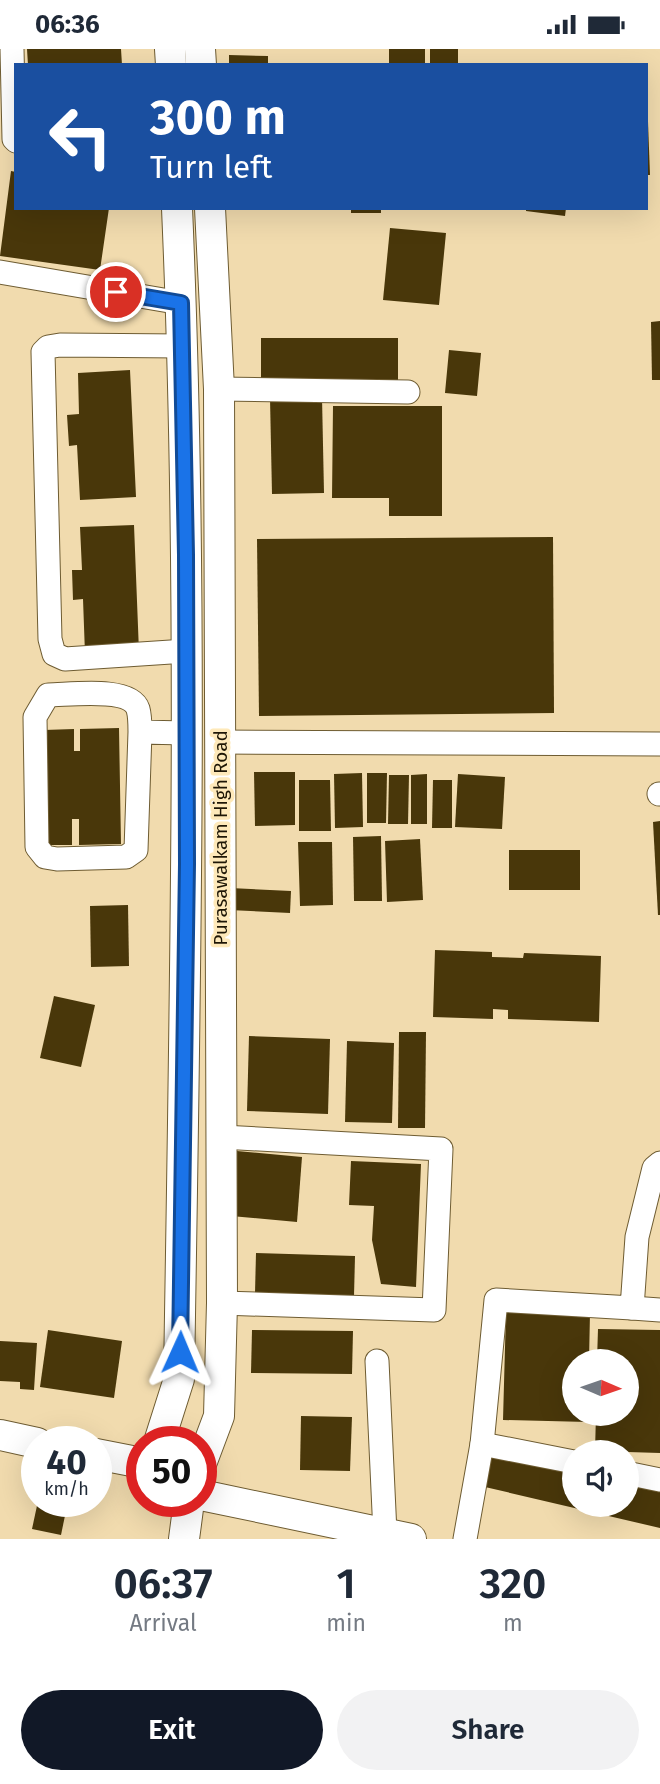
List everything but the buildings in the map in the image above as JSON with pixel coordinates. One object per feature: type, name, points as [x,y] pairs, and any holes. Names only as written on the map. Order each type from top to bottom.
[{"type":"main road","name":"Purasawalkam High Road","points":[[164,1426],[179,1379],[187,864],[182,345],[177,210]]},
{"type":"main road","name":"Purasawalkam High Road","points":[[210,210],[219,389],[222,1303],[219,1416],[215,1426]]},
{"type":"main road","points":[[0,1436],[21,1440]]},
{"type":"main road","points":[[217,1499],[398,1536]]},
{"type":"main road","points":[[184,1539],[187,1517]]},
{"type":"street","points":[[12,49],[14,139]]},
{"type":"street","points":[[0,272],[181,303]]},
{"type":"street","points":[[182,345],[60,345],[48,347],[43,352],[50,639],[54,654],[65,659],[186,651]]},
{"type":"street","points":[[219,389],[408,392]]},
{"type":"street","points":[[118,694],[130,699],[138,708],[140,732],[136,849],[126,857],[45,857],[37,847],[36,716],[48,695],[118,694]]},
{"type":"street","points":[[140,732],[187,733]]},
{"type":"street","points":[[219,742],[651,744]]},
{"type":"street","points":[[222,1137],[441,1149],[434,1310],[222,1303]]},
{"type":"street","points":[[632,1308],[637,1237],[654,1168],[660,1163]]},
{"type":"street","points":[[465,1539],[482,1444],[496,1300],[660,1310]]},
{"type":"street","points":[[377,1361],[398,1536]]},
{"type":"street","points":[[482,1444],[562,1460]]},
{"type":"street","points":[[639,1476],[660,1480]]},
{"type":"route","points":[[116,292],[181,303],[186,555],[187,864],[180,1352]]}]
